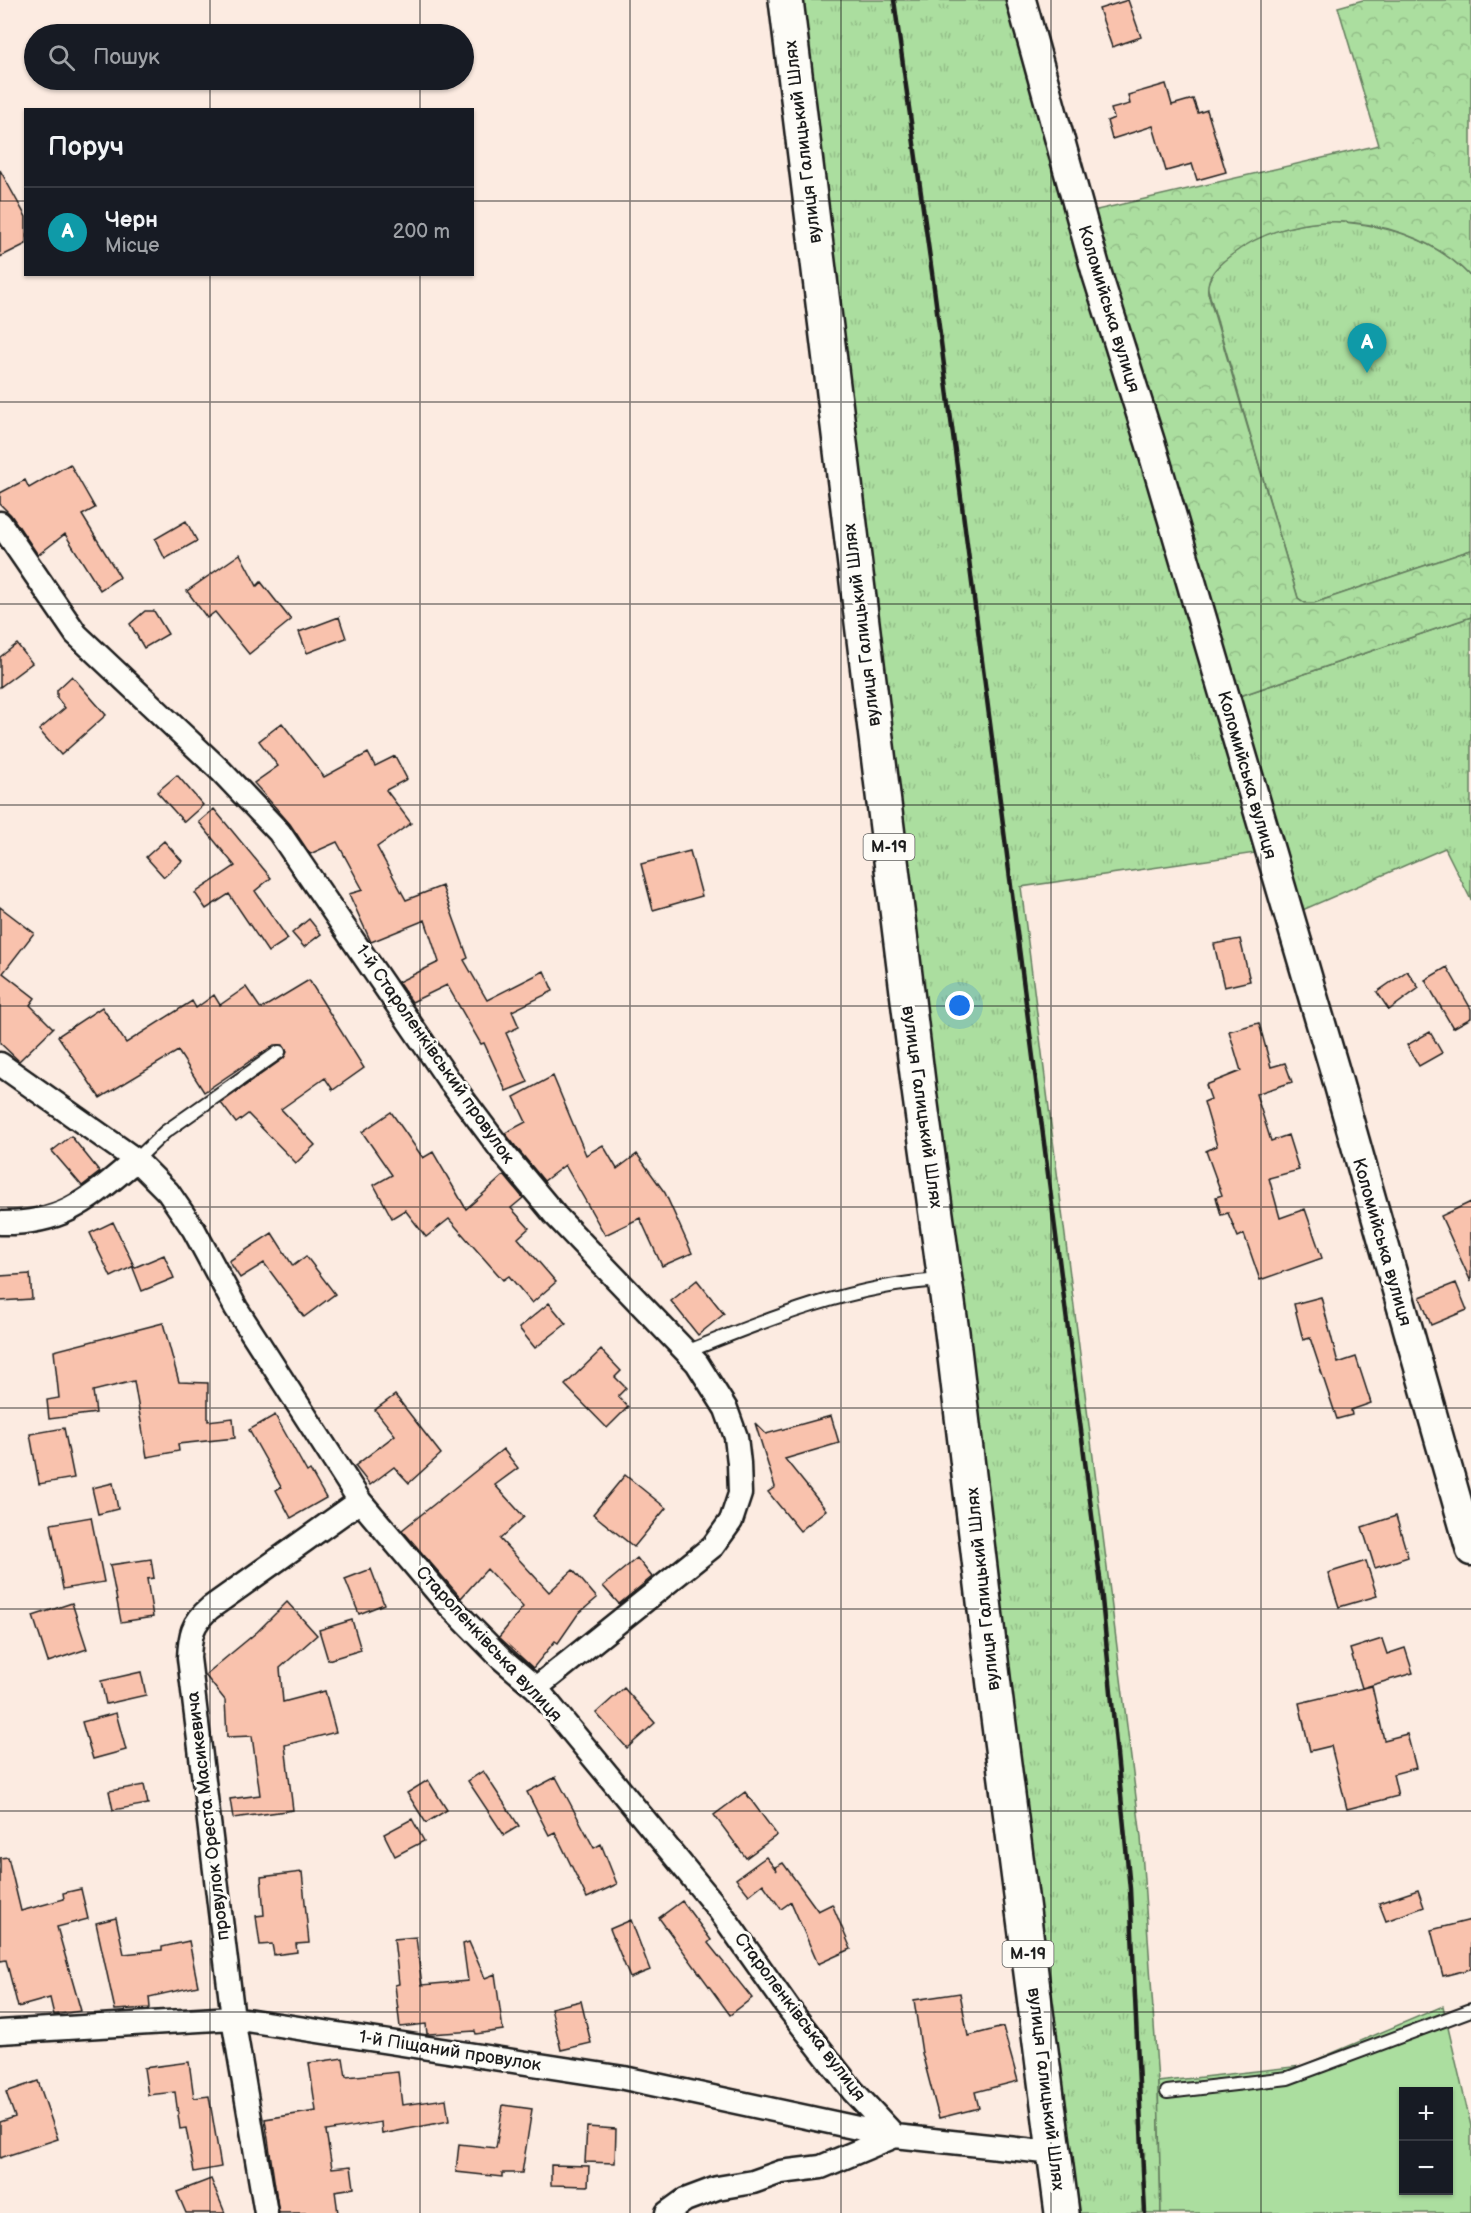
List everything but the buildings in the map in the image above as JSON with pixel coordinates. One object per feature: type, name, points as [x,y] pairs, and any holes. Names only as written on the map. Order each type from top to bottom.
[{"type":"highway","name":"вулиця Галицький Шлях","points":[[786,0],[914,1054],[945,1280],[995,1694],[1062,2213]]},
{"type":"street","name":"Коломийська вулиця","points":[[1021,0],[1097,274],[1150,442],[1334,1068],[1471,1551]]},
{"type":"street","name":"1-й Староленківський провулок","points":[[0,523],[76,634],[221,771],[279,832],[448,1078],[505,1155],[555,1215],[697,1363],[726,1409],[736,1437],[740,1494],[731,1521],[713,1546],[536,1688]]},
{"type":"street","name":"Староленківська вулиця","points":[[0,1064],[136,1160],[168,1192],[194,1230],[236,1308],[360,1501],[444,1600],[502,1659],[536,1688],[719,1910],[789,2009],[853,2091],[895,2136]]},
{"type":"street","points":[[0,1223],[24,1223],[55,1217],[86,1202],[136,1160]]},
{"type":"street","name":"провулок Ореста Масикевича","points":[[266,2213],[233,2018],[189,1658],[190,1633],[197,1619],[210,1608],[360,1501]]},
{"type":"street","name":"1-й Піщаний провулок","points":[[0,2032],[233,2018],[624,2078],[895,2136],[1054,2153]]},
{"type":"street","points":[[667,2213],[685,2200],[717,2188],[753,2182],[781,2172],[821,2167],[895,2136]]},
{"type":"lane","points":[[136,1160],[165,1132],[279,1052]]},
{"type":"lane","points":[[686,1352],[762,1321],[850,1294],[917,1281],[945,1280]]},
{"type":"lane","points":[[1167,2092],[1288,2078],[1471,2010]]},
{"type":"green space","points":[[777,0],[1031,0],[1237,697],[1471,617],[1471,900],[1445,848],[1282,919],[1262,852],[1021,887],[1141,1837],[1158,2082],[1161,2213],[1052,2213]]},
{"type":"green space","points":[[1363,0],[1471,0],[1471,277],[1446,256],[1418,240],[1387,228],[1354,223],[1321,222],[1288,228],[1257,239],[1230,256],[1213,272],[1209,281],[1208,293],[1298,598],[1305,603],[1314,603],[1471,550],[1471,617],[1237,697],[1088,212],[1379,145],[1338,7]]},
{"type":"green space","points":[[1333,221],[1371,226],[1408,236],[1441,252],[1471,277],[1471,550],[1314,603],[1305,603],[1298,598],[1207,286],[1215,270],[1242,246],[1278,230]]},
{"type":"green space","points":[[1443,2006],[1471,2126],[1471,2213],[1161,2213],[1158,2082],[1302,2066]]},
{"type":"railway","points":[[894,0],[933,280],[1100,1578],[1130,1889],[1145,2213]]},
{"type":"place","name":"Черн","points":[[1367,373]]}]
